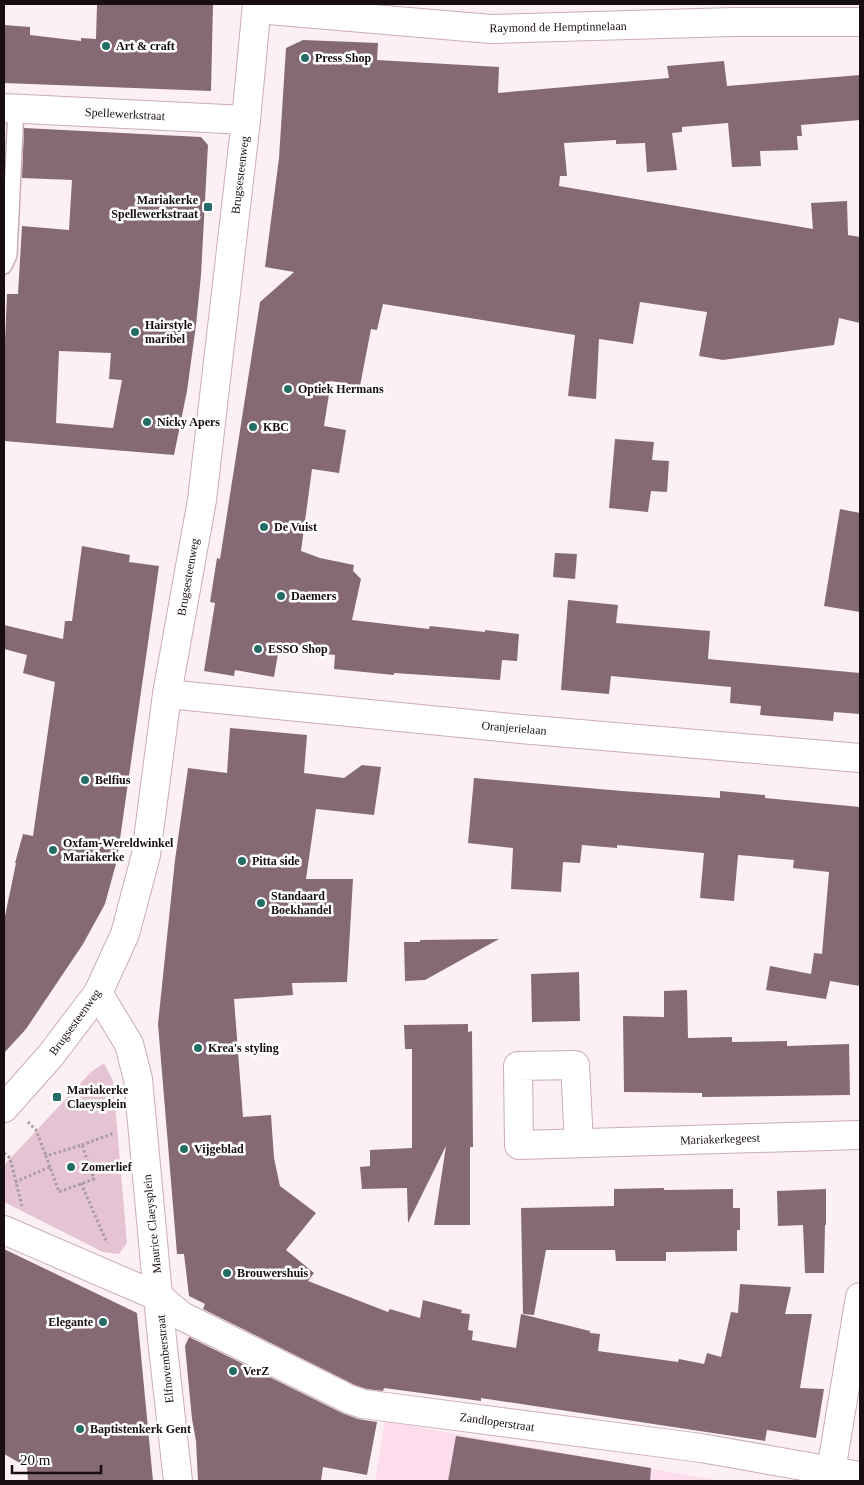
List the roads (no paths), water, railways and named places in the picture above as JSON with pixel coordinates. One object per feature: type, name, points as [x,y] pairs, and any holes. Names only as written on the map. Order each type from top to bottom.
[{"type":"street","name":"Raymond de Hemptinnelaan","points":[[257,6],[491,29],[733,22],[860,22]]},
{"type":"street","name":"Brugsesteenweg","points":[[6,1106],[51,1055],[98,993],[125,934],[146,855],[167,694],[202,500],[246,120],[257,6]]},
{"type":"street","name":"Spellewerkstraat","points":[[10,109],[246,120]]},
{"type":"street","name":"Oranjerielaan","points":[[167,694],[522,729],[860,758]]},
{"type":"street","name":"Maurice Claeysplein","points":[[7,1232],[159,1297],[138,1079],[129,1044],[98,993]]},
{"type":"street","name":"Mariakerkegeest","points":[[579,1143],[860,1135]]},
{"type":"street","name":"Zandloperstraat","points":[[159,1297],[182,1316],[349,1399],[363,1404],[701,1448],[860,1476]]},
{"type":"street","name":"Elfnovemberstraat","points":[[159,1297],[178,1481]]},
{"type":"street","points":[[831,1471],[860,1297]]},
{"type":"lane","points":[[4,266],[9,255],[10,109]]},
{"type":"place","name":"Art & craft","points":[[106,46]]},
{"type":"place","name":"Press Shop","points":[[305,58]]},
{"type":"place","name":"Mariakerke Spellewerkstraat","points":[[208,207]]},
{"type":"place","name":"Hairstyle maribel","points":[[135,332]]},
{"type":"place","name":"Optiek Hermans","points":[[288,389]]},
{"type":"place","name":"Nicky Apers","points":[[147,422]]},
{"type":"place","name":"KBC","points":[[253,427]]},
{"type":"place","name":"De Vuist","points":[[264,527]]},
{"type":"place","name":"Daemers","points":[[281,596]]},
{"type":"place","name":"ESSO Shop","points":[[258,649]]},
{"type":"place","name":"Belfius","points":[[85,780]]},
{"type":"place","name":"Oxfam-Wereldwinkel Mariakerke","points":[[53,850]]},
{"type":"place","name":"Pitta side","points":[[242,861]]},
{"type":"place","name":"Standaard Boekhandel","points":[[261,903]]},
{"type":"place","name":"Krea's styling","points":[[198,1048]]},
{"type":"place","name":"Mariakerke Claeysplein","points":[[57,1097]]},
{"type":"place","name":"Vijgeblad","points":[[184,1149]]},
{"type":"place","name":"Zomerlief","points":[[71,1167]]},
{"type":"place","name":"Brouwershuis","points":[[227,1273]]},
{"type":"place","name":"Elegante","points":[[103,1322]]},
{"type":"place","name":"VerZ","points":[[233,1371]]},
{"type":"place","name":"Baptistenkerk Gent","points":[[80,1429]]}]
